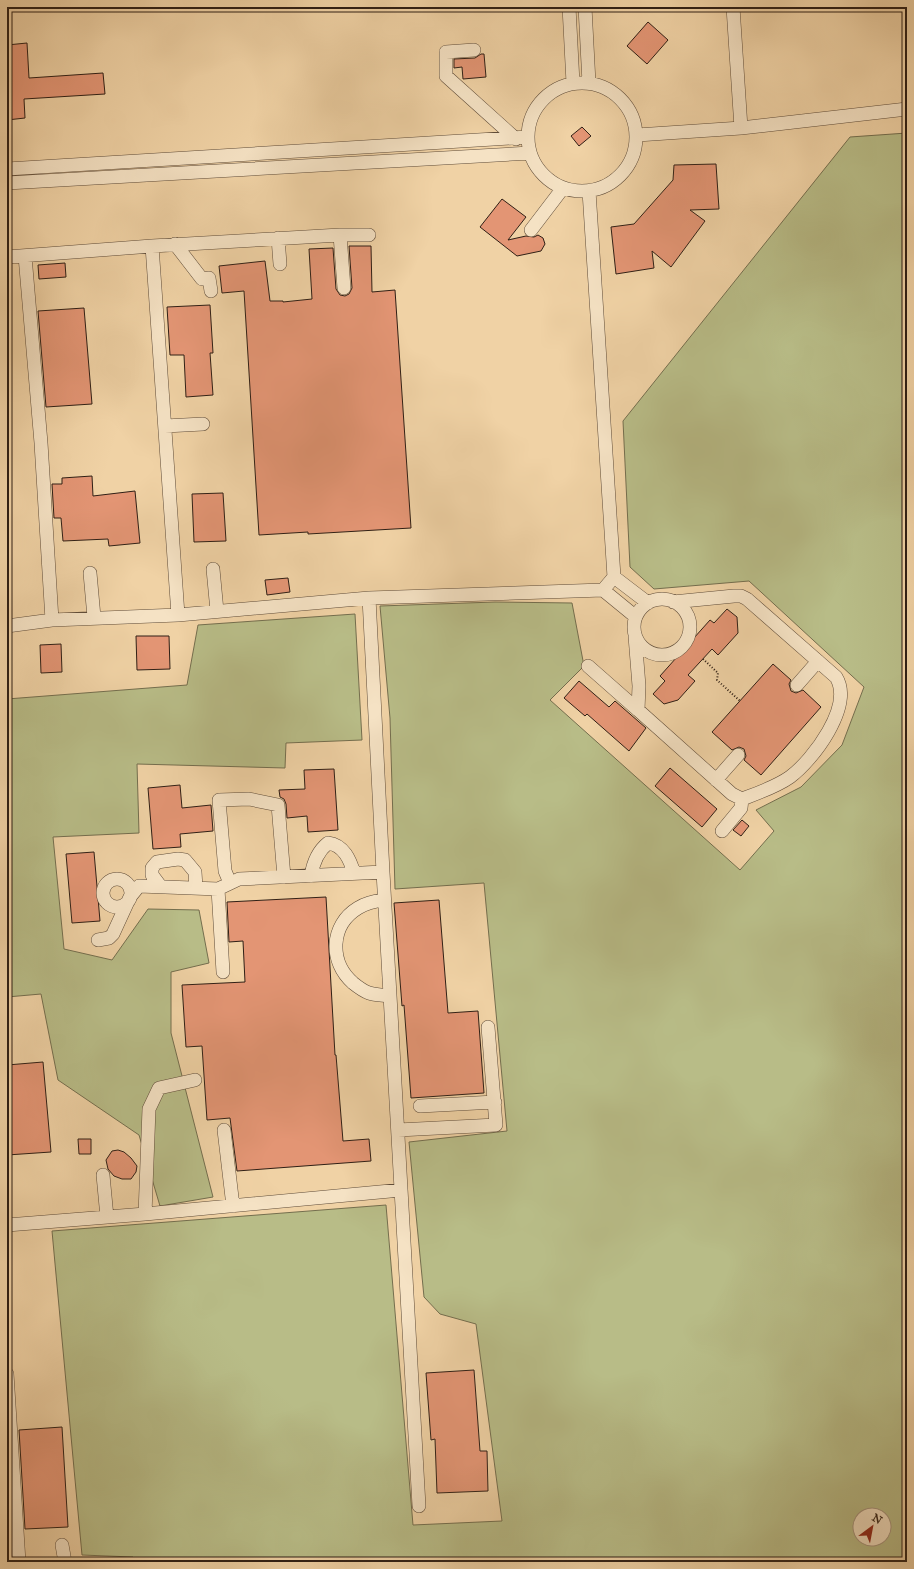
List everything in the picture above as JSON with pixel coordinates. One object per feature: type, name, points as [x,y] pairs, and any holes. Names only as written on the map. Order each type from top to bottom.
[{"type":"lane","points":[[569,7],[573,83]]},
{"type":"lane","points":[[585,7],[589,83]]},
{"type":"lane","points":[[733,7],[742,128]]},
{"type":"lane","points":[[474,50],[446,52],[446,76],[522,138],[537,168],[548,180],[563,188],[589,191],[605,187],[618,178],[629,166],[635,151],[637,135],[633,117],[623,102],[610,90],[589,83],[573,83],[561,87],[547,95],[536,107],[522,138]]},
{"type":"lane","points":[[637,135],[742,128],[907,109]]},
{"type":"lane","points":[[7,169],[522,138]]},
{"type":"lane","points":[[7,183],[530,153]]},
{"type":"lane","points":[[531,230],[563,188]]},
{"type":"lane","points":[[589,191],[614,577],[603,590]]},
{"type":"lane","points":[[340,235],[344,288]]},
{"type":"lane","points":[[7,257],[175,244],[340,235],[369,235]]},
{"type":"lane","points":[[278,238],[280,264]]},
{"type":"lane","points":[[175,244],[202,279],[209,278],[211,291]]},
{"type":"lane","points":[[152,246],[178,615]]},
{"type":"lane","points":[[25,256],[41,443],[52,620]]},
{"type":"lane","points":[[165,426],[203,424]]},
{"type":"lane","points":[[213,569],[217,611]]},
{"type":"lane","points":[[90,573],[94,617]]},
{"type":"lane","points":[[614,577],[648,603]]},
{"type":"lane","points":[[7,626],[52,620],[94,617],[178,615],[369,598],[603,590],[636,617]]},
{"type":"lane","points":[[588,666],[732,794],[742,799],[755,795],[789,777],[804,764],[817,749],[829,729],[839,708],[842,690],[840,683],[836,677],[747,598],[734,596],[673,602]]},
{"type":"lane","points":[[369,598],[384,900],[419,1506]]},
{"type":"lane","points":[[636,636],[640,644],[646,650],[655,654],[664,655],[673,653],[681,648],[686,641],[690,632],[690,623],[687,614],[681,607],[673,602],[665,600],[656,600],[648,603],[641,609],[636,617],[634,626],[639,686],[638,710]]},
{"type":"lane","points":[[797,685],[818,661]]},
{"type":"lane","points":[[716,780],[738,755]]},
{"type":"lane","points":[[223,972],[225,871],[219,800],[248,799],[278,806],[284,877]]},
{"type":"lane","points":[[722,831],[741,808],[742,799]]},
{"type":"lane","points":[[311,876],[313,865],[317,856],[322,848],[328,843],[334,844],[345,852],[354,873]]},
{"type":"lane","points":[[161,887],[152,875],[152,868],[157,862],[178,859],[185,860],[194,872],[196,888]]},
{"type":"lane","points":[[98,940],[109,938],[113,934],[130,897],[139,886],[196,888],[224,886],[239,879],[383,872]]},
{"type":"lane","points":[[384,900],[368,903],[358,907],[350,914],[343,922],[339,931],[336,948],[337,960],[341,970],[349,980],[368,993],[390,996]]},
{"type":"lane","points":[[398,1130],[496,1125],[488,1027]]},
{"type":"lane","points":[[145,1214],[149,1108],[159,1088],[195,1080]]},
{"type":"lane","points":[[420,1106],[495,1102]]},
{"type":"lane","points":[[224,1130],[233,1206]]},
{"type":"lane","points":[[104,1175],[107,1217]]},
{"type":"lane","points":[[7,1226],[401,1190]]},
{"type":"lane","points":[[7,1374],[19,1562]]},
{"type":"lane","points":[[62,1545],[65,1562]]},
{"type":"path","points":[[702,659],[718,673],[717,680],[740,701]]},
{"type":"green space","points":[[907,133],[907,1562],[134,1562],[133,1557],[82,1555],[52,1231],[386,1205],[413,1525],[502,1521],[476,1324],[440,1314],[424,1297],[409,1142],[507,1131],[484,883],[395,889],[390,718],[380,606],[495,602],[572,603],[584,666],[550,700],[740,870],[774,831],[756,810],[801,787],[842,745],[864,687],[749,581],[654,589],[630,567],[623,421],[850,137]]},
{"type":"green space","points":[[355,614],[362,740],[286,743],[285,768],[137,764],[139,833],[53,837],[64,949],[112,960],[148,909],[199,910],[209,963],[171,972],[171,1033],[213,1197],[160,1206],[139,1135],[58,1080],[41,994],[7,997],[7,699],[187,685],[198,625]]},
{"type":"building","points":[[648,22],[668,40],[647,64],[627,46]]},
{"type":"building","points":[[27,43],[29,78],[103,73],[105,94],[24,99],[25,118],[7,120],[7,45]]},
{"type":"building","points":[[481,54],[484,54],[486,77],[463,79],[462,67],[454,68],[454,59],[475,58]]},
{"type":"building","points":[[582,127],[591,136],[579,146],[571,136]]},
{"type":"building","points":[[716,164],[719,209],[690,210],[705,221],[671,267],[652,251],[654,268],[616,274],[611,227],[634,224],[673,180],[674,165]]},
{"type":"building","points":[[502,199],[526,217],[508,240],[526,236],[534,237],[538,235],[543,238],[545,244],[541,251],[517,256],[480,227]]},
{"type":"building","points":[[349,246],[371,246],[372,292],[395,290],[411,528],[308,534],[308,532],[259,535],[244,291],[222,293],[219,266],[265,261],[270,301],[283,302],[312,299],[309,249],[333,248],[336,289],[340,295],[345,296],[349,294],[352,288]]},
{"type":"building","points":[[65,263],[66,277],[39,279],[38,265]]},
{"type":"building","points":[[210,305],[213,353],[210,353],[213,395],[186,397],[184,355],[170,355],[167,307]]},
{"type":"building","points":[[84,308],[92,404],[46,407],[38,311]]},
{"type":"building","points":[[92,476],[93,496],[135,491],[140,543],[109,546],[108,539],[63,541],[61,518],[54,518],[52,484],[62,484],[62,478]]},
{"type":"building","points":[[223,493],[226,541],[194,542],[192,494]]},
{"type":"building","points":[[288,578],[290,592],[267,595],[265,580]]},
{"type":"building","points":[[727,609],[737,617],[738,633],[718,655],[712,649],[688,675],[695,681],[678,700],[664,704],[653,694],[665,681],[660,676],[710,620],[714,623]]},
{"type":"building","points":[[136,636],[169,636],[170,669],[137,670]]},
{"type":"building","points":[[61,644],[62,672],[41,673],[40,645]]},
{"type":"building","points":[[773,664],[791,680],[789,684],[791,691],[796,693],[803,690],[821,707],[761,775],[744,760],[746,756],[744,749],[739,747],[732,750],[712,732]]},
{"type":"building","points":[[579,681],[609,707],[615,701],[646,728],[629,751],[587,714],[585,716],[564,698]]},
{"type":"building","points":[[670,768],[717,809],[702,827],[655,786]]},
{"type":"building","points":[[334,769],[338,830],[308,832],[307,816],[287,818],[286,804],[284,799],[280,797],[279,790],[305,789],[304,770]]},
{"type":"building","points":[[180,785],[182,808],[211,805],[213,831],[180,834],[181,847],[153,849],[148,788]]},
{"type":"building","points":[[742,820],[749,826],[741,836],[733,830]]},
{"type":"building","points":[[94,852],[100,921],[72,923],[66,854]]},
{"type":"building","points":[[326,897],[335,1055],[343,1141],[369,1139],[371,1161],[237,1171],[230,1118],[207,1120],[202,1046],[186,1047],[182,985],[245,982],[243,941],[229,942],[227,902]]},
{"type":"building","points":[[439,900],[448,1013],[478,1011],[484,1093],[411,1098],[394,903]]},
{"type":"building","points":[[43,1062],[51,1152],[7,1155],[7,1065]]},
{"type":"building","points":[[78,1139],[91,1139],[91,1154],[79,1154]]},
{"type":"building","points":[[118,1150],[124,1152],[137,1166],[136,1172],[131,1179],[122,1179],[114,1176],[108,1169],[106,1160],[112,1151]]},
{"type":"building","points":[[474,1370],[480,1451],[487,1451],[488,1491],[437,1493],[435,1439],[431,1440],[426,1373]]},
{"type":"building","points":[[62,1427],[68,1527],[25,1529],[19,1430]]}]
